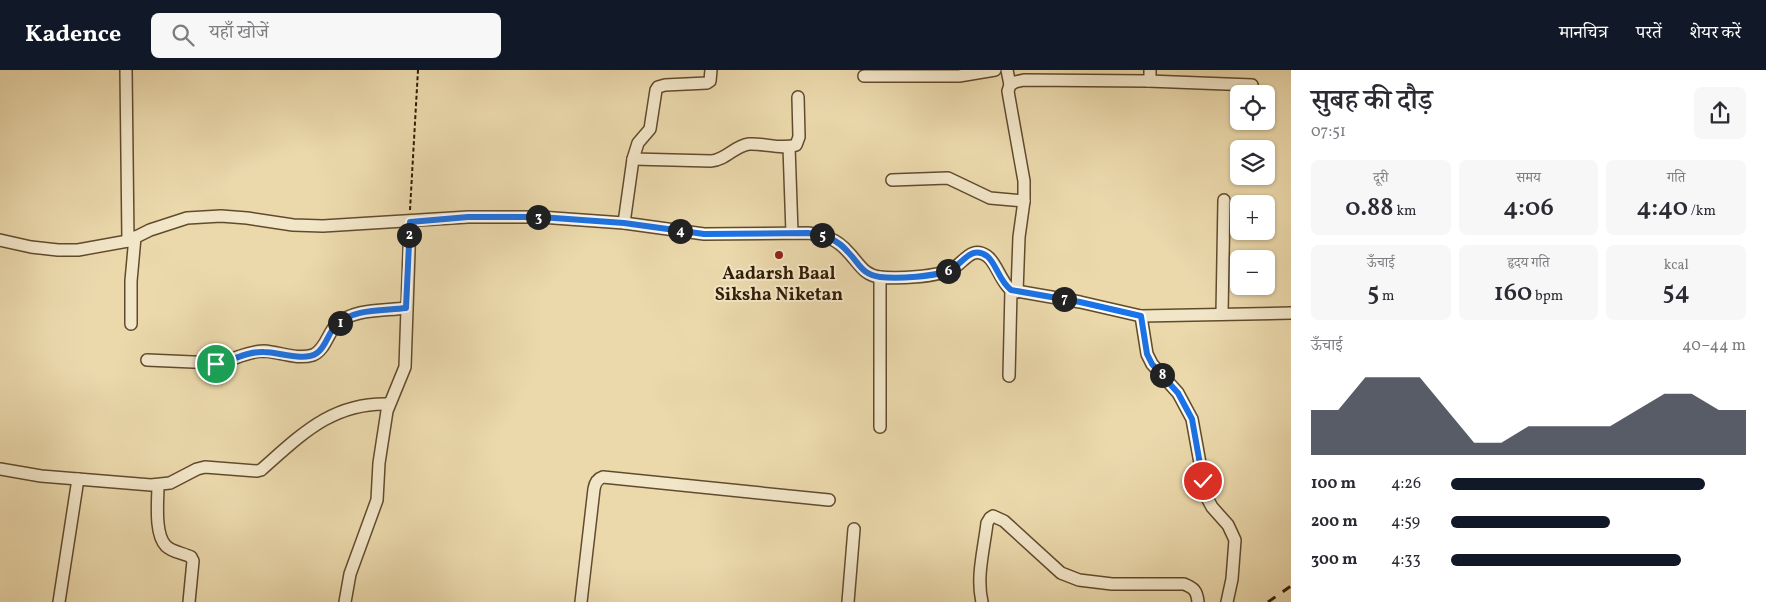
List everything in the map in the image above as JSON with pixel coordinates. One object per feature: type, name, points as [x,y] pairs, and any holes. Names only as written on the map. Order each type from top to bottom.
[{"type":"street","points":[[126,70],[132,239],[131,324]]},
{"type":"street","points":[[624,223],[633,159],[638,143],[650,129],[656,90],[658,87],[665,85],[707,83],[710,81],[711,70]]},
{"type":"street","points":[[864,76],[959,76],[995,70]]},
{"type":"street","points":[[1007,70],[1010,85],[1009,97],[1022,167],[1024,201],[1014,291],[1009,376]]},
{"type":"street","points":[[1010,85],[1024,80],[1149,76],[1252,85]]},
{"type":"street","points":[[633,159],[710,162],[719,161],[740,147],[750,144],[790,147],[796,145],[800,137],[798,97]]},
{"type":"street","points":[[790,147],[792,233]]},
{"type":"street","points":[[892,180],[948,178],[990,198],[1024,201]]},
{"type":"street","points":[[1222,314],[1224,200]]},
{"type":"street","points":[[0,240],[58,250],[99,247],[132,239],[170,222],[202,217],[247,218],[293,225],[324,226],[468,217],[531,217],[624,223],[704,234],[792,233],[823,235],[835,240],[848,251],[866,273],[880,277],[931,275],[945,272],[953,269],[968,255],[980,254],[992,261],[999,277],[1014,291],[1080,302],[1141,316],[1291,313]]},
{"type":"street","points":[[345,602],[350,574],[377,500],[383,433],[389,404],[405,367],[410,222]]},
{"type":"street","points":[[880,277],[880,427]]},
{"type":"street","points":[[147,360],[216,364],[252,352],[297,357],[310,356],[317,353],[336,325],[348,317],[358,313],[406,308]]},
{"type":"street","points":[[1141,316],[1147,354],[1152,364],[1178,393],[1192,419],[1206,496],[1212,508],[1228,525],[1235,540],[1232,579],[1227,602]]},
{"type":"street","points":[[0,469],[41,476],[158,485],[170,483],[205,466],[261,470],[328,416],[355,406],[389,404]]},
{"type":"street","points":[[581,602],[594,489],[595,484],[600,478],[829,500]]},
{"type":"street","points":[[59,602],[78,479]]},
{"type":"street","points":[[158,485],[159,532],[163,542],[167,547],[191,557],[193,561],[189,602]]},
{"type":"street","points":[[982,602],[980,574],[987,524],[993,516],[1004,521],[1061,573],[1097,584],[1184,584],[1193,588],[1197,594],[1198,602]]},
{"type":"street","points":[[848,602],[854,529]]},
{"type":"path","points":[[410,222],[418,70]]},
{"type":"railway","points":[[1268,602],[1291,586]]},
{"type":"place","name":"Aadarsh Baal Siksha Niketan","points":[[779,255]]},
{"type":"route","points":[[216,364],[252,352],[277,353],[297,357],[310,356],[317,353],[323,346],[336,325],[348,317],[358,313],[406,308],[410,222],[468,217],[540,217],[624,223],[704,234],[808,233],[823,235],[835,240],[848,251],[866,273],[880,277],[931,275],[945,272],[953,269],[968,255],[973,253],[980,254],[992,261],[999,277],[1011,290],[1035,296],[1047,296],[1080,302],[1141,316],[1147,354],[1152,364],[1178,393],[1192,419],[1203,481]]}]
